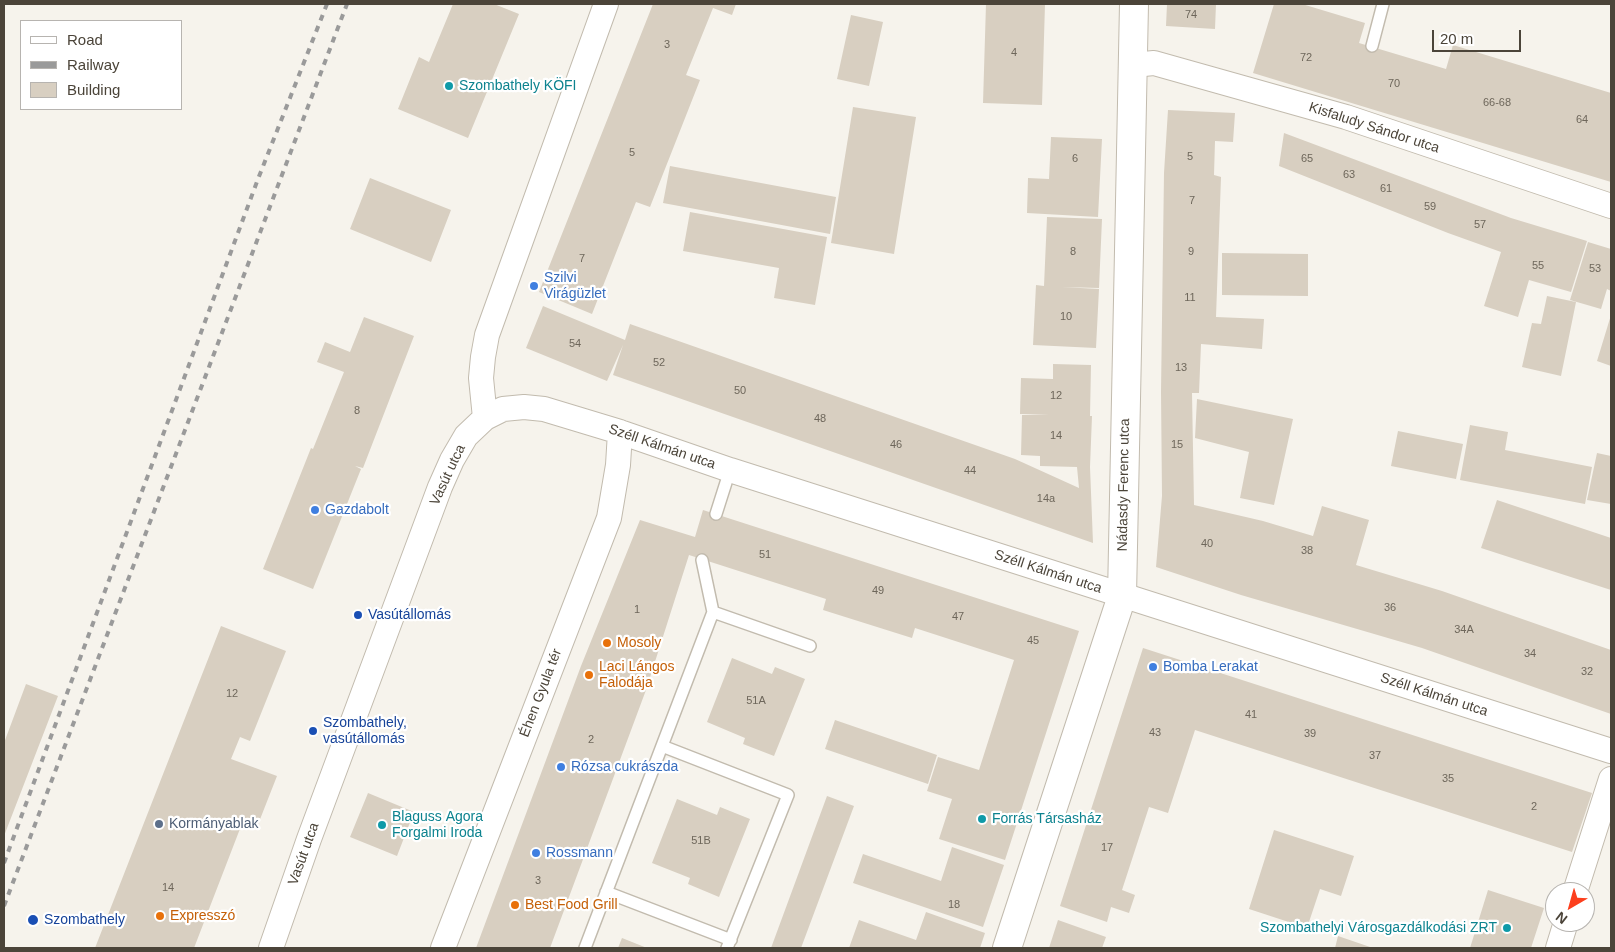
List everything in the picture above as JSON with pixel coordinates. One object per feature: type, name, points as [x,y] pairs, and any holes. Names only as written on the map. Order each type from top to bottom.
[{"type":"street","points":[[485,418],[481,378],[488,335],[606,4]]},
{"type":"street","name":"Nádasdy Ferenc utca","points":[[1007,948],[1122,596],[1134,4]]},
{"type":"street","name":"Kisfaludy Sándor utca","points":[[1133,65],[1154,63],[1347,114],[1611,206]]},
{"type":"street","name":"Széll Kálmán utca","points":[[485,418],[503,409],[524,407],[544,409],[620,432],[730,470],[1122,596],[1611,751]]},
{"type":"street","name":"Vasút utca","points":[[270,948],[440,487],[452,460],[466,436],[485,418]]},
{"type":"street","name":"Éhen Gyula tér","points":[[443,948],[609,518],[617,474],[620,432]]},
{"type":"street","points":[[1579,882],[1611,779]]},
{"type":"street","points":[[1558,948],[1563,932]]},
{"type":"lane","points":[[1372,46],[1383,4]]},
{"type":"lane","points":[[716,514],[730,470]]},
{"type":"lane","points":[[585,948],[713,612],[702,560]]},
{"type":"lane","points":[[713,612],[810,646]]},
{"type":"lane","points":[[606,892],[729,944],[788,795],[662,746]]},
{"type":"building","name":"Szombathely KÖFI","points":[[453,4],[494,4],[519,14],[468,138],[398,109],[419,57],[429,62]]},
{"type":"building","points":[[653,4],[736,4],[732,15],[713,8],[686,75],[700,80],[650,207],[636,202],[592,314],[539,292]]},
{"type":"building","points":[[986,4],[1045,4],[1042,105],[983,103]]},
{"type":"building","points":[[1167,4],[1216,4],[1215,29],[1166,26]]},
{"type":"building","points":[[1274,4],[1302,4],[1365,23],[1359,43],[1446,69],[1453,45],[1611,93],[1611,182],[1253,73]]},
{"type":"building","points":[[851,15],[883,22],[869,86],[837,79]]},
{"type":"building","points":[[853,107],[916,117],[894,254],[831,243]]},
{"type":"building","points":[[1168,110],[1235,113],[1233,142],[1215,141],[1214,175],[1221,177],[1216,317],[1264,319],[1262,349],[1201,344],[1199,393],[1192,393],[1194,505],[1263,521],[1313,536],[1322,506],[1369,520],[1356,565],[1442,591],[1611,650],[1611,714],[1422,648],[1241,595],[1156,567],[1162,496],[1161,392],[1164,173]]},
{"type":"building","points":[[1284,133],[1511,218],[1587,241],[1571,292],[1529,280],[1518,317],[1484,306],[1501,252],[1279,166]]},
{"type":"building","points":[[1051,137],[1102,139],[1098,217],[1027,213],[1028,178],[1049,179]]},
{"type":"building","points":[[670,166],[836,197],[830,234],[663,203]]},
{"type":"building","points":[[370,178],[451,210],[431,262],[350,229]]},
{"type":"building","points":[[690,212],[827,237],[815,305],[774,298],[779,268],[683,251]]},
{"type":"building","points":[[1047,217],[1102,219],[1099,288],[1062,287],[1099,289],[1096,348],[1033,345],[1036,285],[1044,286]]},
{"type":"building","points":[[1588,242],[1611,249],[1611,291],[1607,289],[1601,309],[1570,300]]},
{"type":"building","points":[[1222,253],[1308,254],[1308,296],[1222,295]]},
{"type":"building","points":[[1547,296],[1576,302],[1561,376],[1522,367],[1532,323],[1541,324]]},
{"type":"building","points":[[543,306],[625,340],[630,324],[1015,459],[1079,488],[1077,467],[1040,466],[1040,456],[1021,455],[1022,415],[1049,414],[1020,414],[1021,378],[1053,379],[1053,364],[1091,365],[1090,467],[1093,543],[613,375],[623,345],[607,381],[526,348]]},
{"type":"building","points":[[1611,315],[1611,366],[1597,361]]},
{"type":"building","points":[[364,317],[414,336],[363,468],[355,466],[361,469],[313,589],[263,569],[311,448],[313,449],[344,372],[317,362],[325,342],[350,352]]},
{"type":"building","points":[[1197,399],[1293,419],[1274,505],[1240,498],[1249,452],[1195,438]]},
{"type":"building","points":[[1470,425],[1508,432],[1505,450],[1592,467],[1585,504],[1460,480]]},
{"type":"building","points":[[1398,431],[1463,444],[1456,479],[1391,466]]},
{"type":"building","points":[[1597,453],[1611,456],[1611,504],[1587,500]]},
{"type":"building","points":[[1497,500],[1611,538],[1611,590],[1481,548]]},
{"type":"building","points":[[703,510],[1079,631],[1005,860],[939,839],[952,799],[927,791],[938,757],[979,770],[1014,660],[915,628],[912,638],[823,610],[826,599],[689,555],[646,690],[550,948],[476,948],[581,666],[640,520],[695,537]]},
{"type":"building","points":[[221,626],[286,651],[250,741],[240,737],[231,759],[277,776],[257,827],[243,821],[194,948],[95,948]]},
{"type":"building","points":[[1143,648],[1592,793],[1572,852],[1195,730],[1168,813],[1149,807],[1122,890],[1135,895],[1129,913],[1111,907],[1107,922],[1060,906]]},
{"type":"building","points":[[732,658],[772,674],[775,667],[805,679],[774,756],[743,744],[745,738],[707,722]]},
{"type":"building","points":[[26,684],[58,696],[4,836],[4,743]]},
{"type":"building","points":[[835,720],[937,755],[928,784],[825,749]]},
{"type":"building","name":"Blaguss Agora Forgalmi Iroda","points":[[368,793],[414,812],[397,856],[350,837]]},
{"type":"building","points":[[827,796],[854,806],[801,948],[771,948]]},
{"type":"building","points":[[677,799],[717,815],[720,807],[750,819],[719,897],[688,884],[690,878],[652,863]]},
{"type":"building","points":[[1274,830],[1354,856],[1341,896],[1320,889],[1307,928],[1249,909]]},
{"type":"building","points":[[952,847],[1004,865],[983,927],[853,883],[863,854],[941,881]]},
{"type":"building","name":"Szombathelyi Városgazdálkodási ZRT","points":[[1488,890],[1544,908],[1531,948],[1470,948]]},
{"type":"building","points":[[926,912],[985,933],[980,948],[849,948],[859,920],[916,940]]},
{"type":"building","points":[[1058,920],[1106,937],[1102,948],[1049,948]]},
{"type":"building","points":[[1338,936],[1373,948],[1335,948]]},
{"type":"building","points":[[622,938],[647,948],[618,948]]},
{"type":"railway","points":[[4,863],[258,179],[327,4]]},
{"type":"railway","points":[[4,906],[347,4]]},
{"type":"place","name":"Szombathely KÖFI","points":[[449,86]]},
{"type":"place","name":"Szilvi Virágüzlet","points":[[534,286]]},
{"type":"place","name":"Gazdabolt","points":[[315,510]]},
{"type":"place","name":"Vasútállomás","points":[[358,615]]},
{"type":"place","name":"Mosoly","points":[[607,643]]},
{"type":"place","name":"Bomba Lerakat","points":[[1153,667]]},
{"type":"place","name":"Laci Lángos Falodája","points":[[589,675]]},
{"type":"place","name":"Szombathely, vasútállomás","points":[[313,731]]},
{"type":"place","name":"Rózsa cukrászda","points":[[561,767]]},
{"type":"place","name":"Forrás Társasház","points":[[982,819]]},
{"type":"place","name":"Kormányablak","points":[[159,824]]},
{"type":"place","name":"Blaguss Agora Forgalmi Iroda","points":[[382,825]]},
{"type":"place","name":"Rossmann","points":[[536,853]]},
{"type":"place","name":"Best Food Grill","points":[[515,905]]},
{"type":"place","name":"Expresszó","points":[[160,916]]},
{"type":"place","name":"Szombathely","points":[[33,920]]},
{"type":"place","name":"Szombathelyi Városgazdálkodási ZRT","points":[[1507,928]]}]
